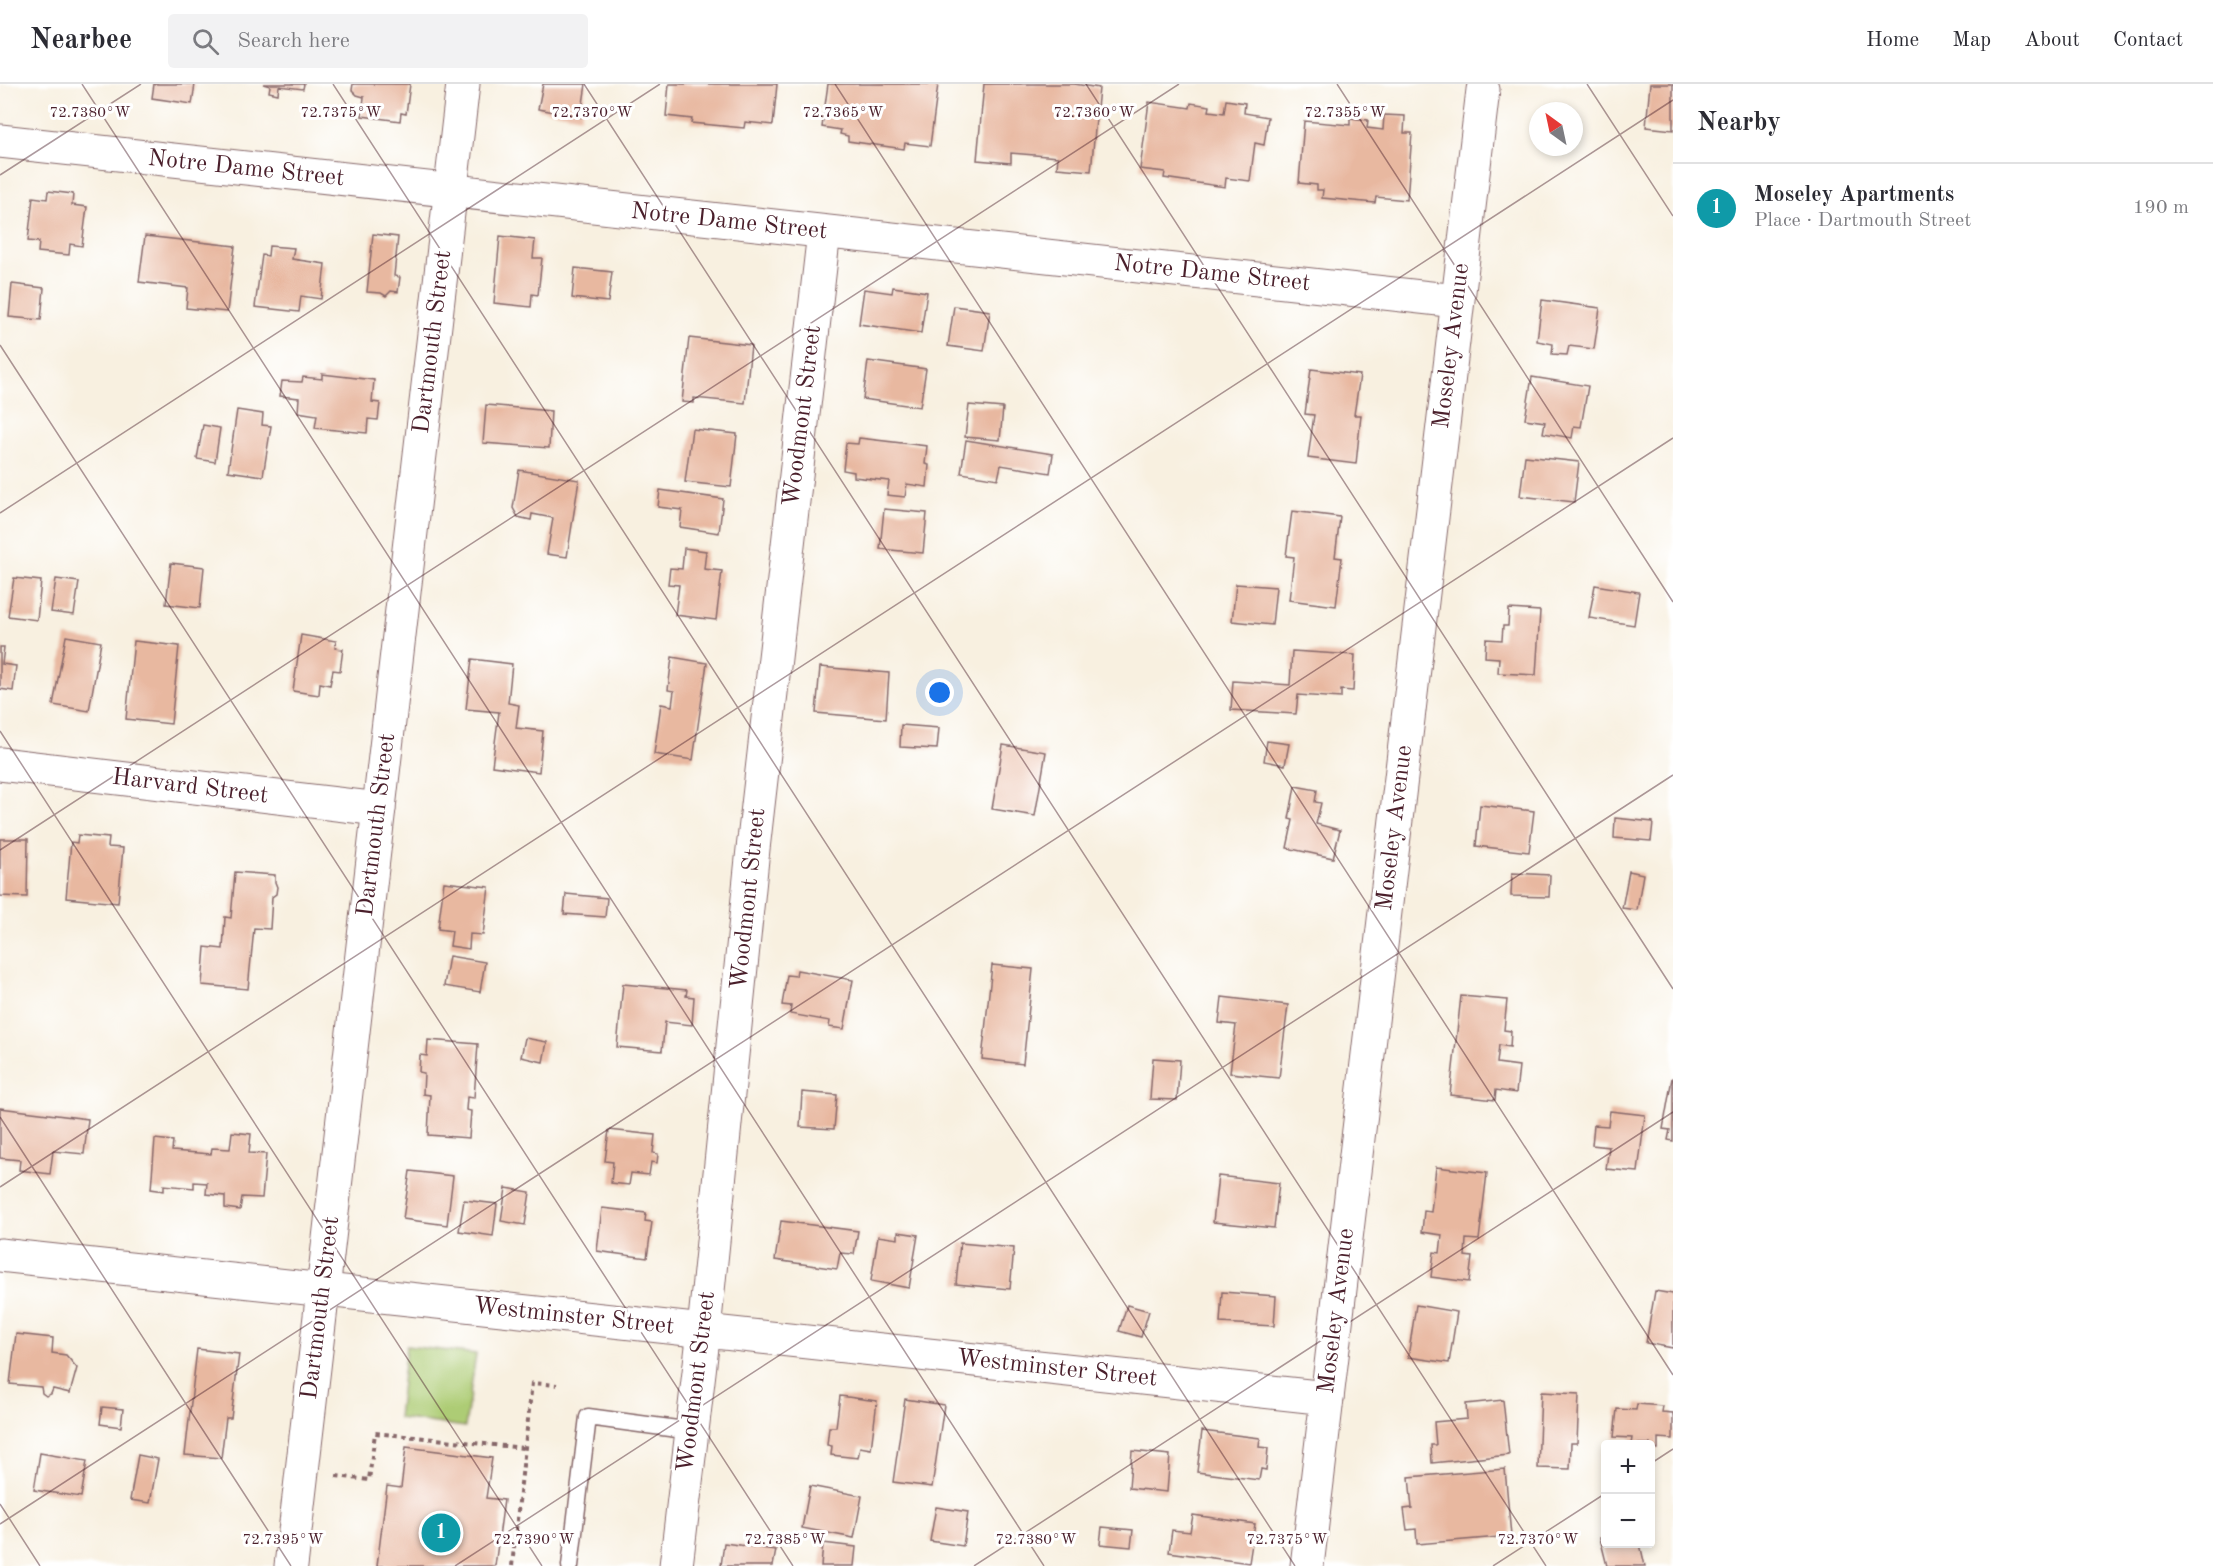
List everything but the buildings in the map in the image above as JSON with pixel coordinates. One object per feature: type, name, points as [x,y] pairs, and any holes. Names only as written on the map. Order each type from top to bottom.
[{"type":"street","name":"Dartmouth Street","points":[[291,1566],[463,84]]},
{"type":"street","name":"Moseley Avenue","points":[[1307,1566],[1483,90]]},
{"type":"street","name":"Notre Dame Street","points":[[0,141],[1457,301]]},
{"type":"street","name":"Woodmont Street","points":[[676,1566],[704,1330],[753,849],[824,232]]},
{"type":"street","name":"Harvard Street","points":[[0,764],[379,809]]},
{"type":"street","name":"Westminster Street","points":[[0,1254],[1327,1398]]},
{"type":"lane","points":[[570,1566],[588,1417],[692,1431]]},
{"type":"path","points":[[512,1566],[532,1383],[557,1385]]},
{"type":"path","points":[[336,1476],[369,1480],[375,1433],[524,1448]]},
{"type":"green space","points":[[406,1346],[476,1354],[465,1427],[398,1418]]},
{"type":"place","name":"Moseley Apartments","points":[[441,1533]]}]
